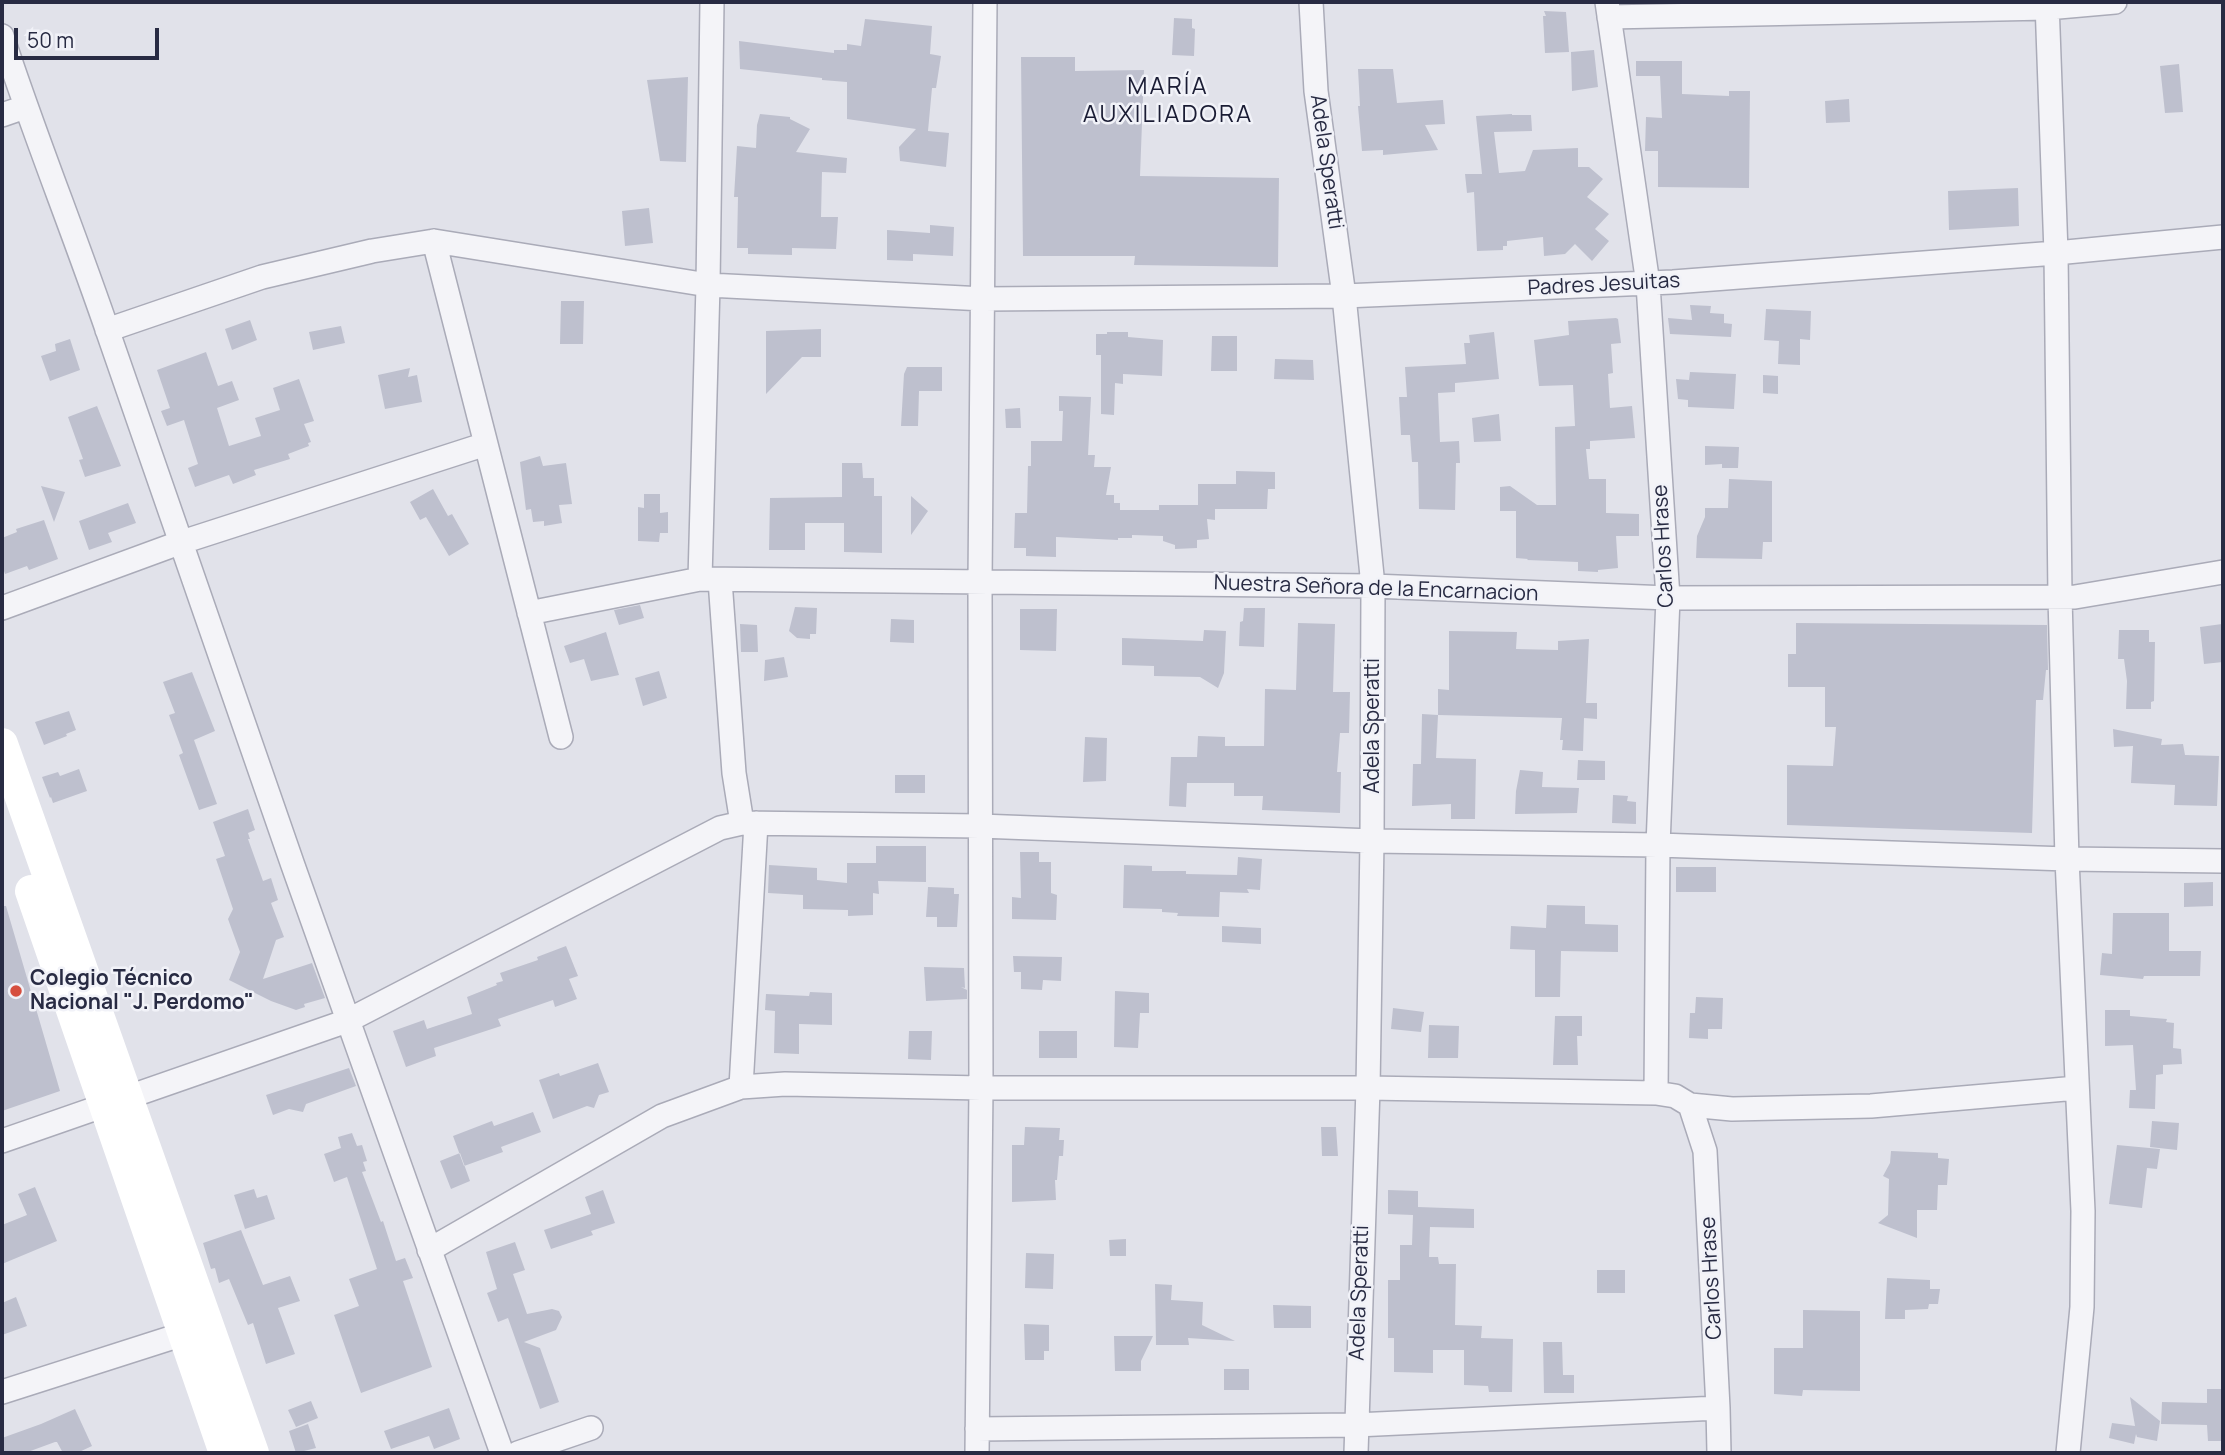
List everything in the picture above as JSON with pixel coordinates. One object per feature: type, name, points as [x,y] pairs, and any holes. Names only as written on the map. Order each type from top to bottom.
[{"type":"main road","points":[[2,744],[116,1102]]},
{"type":"main road","points":[[2,807],[116,1102],[196,1329],[253,1453]]},
{"type":"main road","points":[[196,1329],[225,1453]]},
{"type":"street","points":[[712,2],[708,285],[710,580],[734,773],[749,823],[741,1087]]},
{"type":"street","points":[[977,1453],[985,2]]},
{"type":"street","name":"Adela Speratti","points":[[1311,2],[1316,91],[1344,296],[1373,586],[1372,841],[1356,1453]]},
{"type":"street","points":[[1608,10],[2115,2]]},
{"type":"street","points":[[2047,5],[2056,253],[2060,597],[2067,859],[2083,1210],[2082,1307],[2068,1453]]},
{"type":"street","name":"Carlos Hrase","points":[[1608,10],[1648,284],[1668,598],[1658,845],[1656,1093]]},
{"type":"street","points":[[2,36],[347,1021],[502,1453]]},
{"type":"street","points":[[2,115],[25,107]]},
{"type":"street","name":"Padres Jesuitas","points":[[107,330],[262,277],[372,251],[434,241],[708,285],[984,299],[1344,296],[1648,284],[2056,253],[2223,237]]},
{"type":"street","points":[[434,241],[561,737]]},
{"type":"street","points":[[2,607],[179,543],[486,444]]},
{"type":"street","name":"Nuestra Señora de la Encarnacion","points":[[529,613],[710,580],[1373,586],[1668,598],[2075,597],[2223,572]]},
{"type":"street","points":[[2,1141],[347,1021],[720,828],[749,823],[2223,861]]},
{"type":"street","points":[[429,1250],[662,1116],[741,1087],[785,1084],[1656,1093],[1675,1096],[1690,1105],[1732,1109],[1871,1106],[2077,1088]]},
{"type":"street","name":"Carlos Hrase","points":[[1690,1105],[1705,1152],[1718,1453]]},
{"type":"street","points":[[2,1392],[196,1329]]},
{"type":"street","points":[[977,1429],[1356,1425],[1718,1408]]},
{"type":"street","points":[[518,1453],[591,1428]]},
{"type":"building","points":[[1544,11],[1566,12],[1569,52],[1545,53]]},
{"type":"building","points":[[1174,18],[1192,19],[1192,28],[1195,29],[1194,56],[1172,55]]},
{"type":"building","points":[[865,19],[932,26],[930,54],[941,56],[936,88],[932,88],[928,131],[949,133],[946,167],[900,161],[899,147],[916,129],[847,119],[847,82],[740,69],[739,41],[834,53],[834,50],[847,50],[847,44],[861,46]]},
{"type":"building","points":[[1594,50],[1598,87],[1572,91],[1571,52]]},
{"type":"building","points":[[1021,57],[1075,57],[1075,71],[1144,70],[1140,176],[1279,178],[1278,267],[1134,265],[1135,256],[1023,256]]},
{"type":"building","points":[[1636,61],[1682,61],[1682,94],[1729,96],[1729,91],[1750,91],[1749,188],[1658,187],[1658,151],[1645,151],[1646,117],[1662,118],[1660,76],[1636,76]]},
{"type":"building","points":[[2179,64],[2183,112],[2165,113],[2160,66]]},
{"type":"building","points":[[1358,69],[1393,69],[1397,103],[1443,100],[1445,124],[1425,125],[1438,150],[1383,155],[1383,150],[1362,151]]},
{"type":"building","points":[[688,77],[686,162],[660,161],[647,80]]},
{"type":"building","points":[[1849,99],[1850,122],[1826,123],[1825,101]]},
{"type":"building","points":[[760,114],[790,117],[810,129],[796,152],[847,158],[846,173],[822,172],[821,217],[838,217],[836,249],[792,248],[792,255],[748,254],[748,248],[737,248],[738,197],[734,197],[737,146],[756,148]]},
{"type":"building","points":[[1531,115],[1532,131],[1494,132],[1499,173],[1525,171],[1533,150],[1578,148],[1578,167],[1589,167],[1603,179],[1587,197],[1609,214],[1595,229],[1609,241],[1592,261],[1575,244],[1565,254],[1544,256],[1543,237],[1507,241],[1503,250],[1477,251],[1474,192],[1467,193],[1465,174],[1482,174],[1476,116]]},
{"type":"building","points":[[2018,188],[2019,226],[1949,230],[1948,191]]},
{"type":"building","points":[[649,208],[653,243],[625,246],[622,211]]},
{"type":"building","points":[[930,225],[954,227],[953,256],[913,254],[913,261],[887,260],[887,230],[930,233]]},
{"type":"building","points":[[561,301],[584,301],[583,344],[560,344]]},
{"type":"building","points":[[1690,305],[1711,306],[1710,313],[1724,314],[1724,323],[1732,324],[1731,337],[1670,334],[1668,318],[1692,320]]},
{"type":"building","points":[[1766,309],[1811,311],[1810,340],[1800,339],[1800,365],[1778,364],[1779,341],[1764,340]]},
{"type":"building","points":[[1616,318],[1621,343],[1611,344],[1613,373],[1608,374],[1610,408],[1632,406],[1635,438],[1590,441],[1590,449],[1586,449],[1589,479],[1606,479],[1606,513],[1639,514],[1639,536],[1616,536],[1618,568],[1598,572],[1578,571],[1578,562],[1516,558],[1516,511],[1500,511],[1500,487],[1510,486],[1537,505],[1556,505],[1555,427],[1575,426],[1573,385],[1539,386],[1534,340],[1569,335],[1568,321]]},
{"type":"building","points":[[250,320],[257,340],[232,350],[225,329]]},
{"type":"building","points":[[341,326],[345,343],[313,350],[309,332]]},
{"type":"building","points":[[821,329],[821,357],[802,357],[766,394],[766,331]]},
{"type":"building","points":[[1128,332],[1128,337],[1163,340],[1162,376],[1123,374],[1123,384],[1115,383],[1114,415],[1101,414],[1101,355],[1096,355],[1096,334]]},
{"type":"building","points":[[1494,332],[1499,379],[1455,383],[1455,392],[1438,393],[1440,442],[1459,441],[1460,463],[1456,463],[1455,510],[1419,509],[1418,462],[1412,462],[1410,435],[1401,435],[1399,397],[1407,397],[1405,367],[1466,364],[1464,343],[1470,343],[1469,335]]},
{"type":"building","points":[[1212,336],[1237,336],[1237,371],[1211,371]]},
{"type":"building","points":[[70,339],[80,370],[50,381],[41,356],[56,351],[55,344]]},
{"type":"building","points":[[206,352],[218,386],[232,381],[239,400],[217,408],[229,446],[261,436],[255,418],[280,410],[273,388],[299,379],[314,421],[304,424],[311,442],[308,443],[309,446],[288,454],[290,459],[254,470],[256,475],[233,484],[229,475],[195,487],[188,468],[198,464],[184,420],[167,426],[161,411],[170,408],[157,370]]},
{"type":"building","points":[[1275,359],[1313,360],[1314,380],[1274,379]]},
{"type":"building","points":[[907,367],[942,367],[942,391],[919,391],[918,426],[901,426],[904,374]]},
{"type":"building","points":[[410,368],[408,377],[417,375],[422,402],[385,409],[378,375]]},
{"type":"building","points":[[1690,372],[1736,374],[1734,409],[1688,407],[1688,400],[1678,399],[1676,379],[1689,380]]},
{"type":"building","points":[[1763,375],[1778,376],[1778,394],[1763,393]]},
{"type":"building","points":[[1059,396],[1091,397],[1088,455],[1095,455],[1094,467],[1111,467],[1106,495],[1114,495],[1114,503],[1120,503],[1120,510],[1159,510],[1159,505],[1198,505],[1198,484],[1236,484],[1236,471],[1275,472],[1275,489],[1268,489],[1267,509],[1215,509],[1215,520],[1207,519],[1209,539],[1197,540],[1197,548],[1175,549],[1175,545],[1163,541],[1163,536],[1132,535],[1132,538],[1118,540],[1056,537],[1056,557],[1026,556],[1026,548],[1014,548],[1015,513],[1027,513],[1031,441],[1062,441],[1063,411],[1059,411]]},
{"type":"building","points":[[97,406],[121,466],[85,477],[79,460],[83,459],[68,417]]},
{"type":"building","points":[[1020,408],[1021,428],[1006,428],[1005,409]]},
{"type":"building","points":[[1499,414],[1501,441],[1474,442],[1472,418]]},
{"type":"building","points":[[1705,446],[1739,447],[1738,468],[1722,468],[1722,464],[1705,465]]},
{"type":"building","points":[[540,456],[543,466],[566,463],[572,504],[559,505],[562,523],[544,526],[544,521],[533,522],[531,509],[526,510],[520,462]]},
{"type":"building","points":[[842,463],[862,463],[863,478],[874,478],[874,496],[882,496],[882,553],[844,552],[844,523],[805,523],[805,550],[769,550],[770,498],[842,497]]},
{"type":"building","points":[[1729,479],[1772,481],[1772,542],[1763,542],[1762,559],[1696,558],[1697,536],[1705,517],[1705,508],[1728,508]]},
{"type":"building","points":[[41,486],[65,492],[54,522]]},
{"type":"building","points":[[433,489],[448,516],[452,514],[469,544],[449,556],[426,517],[420,520],[410,502]]},
{"type":"building","points":[[644,494],[660,494],[660,513],[668,512],[668,533],[660,533],[659,542],[638,541],[638,507],[644,508]]},
{"type":"building","points":[[911,496],[928,511],[911,535]]},
{"type":"building","points":[[128,503],[136,523],[108,533],[112,542],[89,550],[79,521]]},
{"type":"building","points":[[44,520],[58,559],[29,570],[27,566],[5,574],[2,565],[2,538],[17,532],[16,529]]},
{"type":"building","points":[[640,605],[644,618],[619,625],[614,610]]},
{"type":"building","points":[[795,607],[817,608],[816,634],[810,634],[810,639],[797,638],[789,631]]},
{"type":"building","points":[[1244,608],[1265,608],[1264,647],[1239,646],[1240,622],[1243,621]]},
{"type":"building","points":[[1020,609],[1057,609],[1056,651],[1020,650]]},
{"type":"building","points":[[891,619],[914,620],[914,643],[890,642]]},
{"type":"building","points":[[1298,623],[1335,624],[1333,692],[1350,692],[1349,733],[1340,733],[1337,772],[1341,772],[1340,813],[1262,810],[1263,796],[1234,796],[1234,783],[1187,783],[1186,807],[1169,806],[1171,757],[1197,757],[1198,736],[1225,737],[1225,746],[1264,746],[1265,689],[1296,690]]},
{"type":"building","points":[[1796,623],[2047,625],[2048,670],[2043,700],[2036,700],[2032,833],[1787,825],[1787,765],[1833,766],[1836,727],[1825,727],[1825,687],[1788,687],[1788,654],[1796,654]]},
{"type":"building","points":[[740,624],[757,625],[758,652],[741,652]]},
{"type":"building","points":[[2222,624],[2223,662],[2204,664],[2200,627]]},
{"type":"building","points":[[1204,630],[1226,631],[1224,673],[1218,688],[1200,677],[1154,676],[1154,666],[1122,665],[1122,638],[1203,641]]},
{"type":"building","points":[[2119,630],[2149,630],[2149,642],[2155,642],[2154,701],[2151,702],[2151,709],[2126,709],[2127,681],[2124,659],[2118,659]]},
{"type":"building","points":[[1449,631],[1517,632],[1516,649],[1558,650],[1558,641],[1589,639],[1586,703],[1597,703],[1597,719],[1584,718],[1583,751],[1562,750],[1562,718],[1438,715],[1438,689],[1449,690]]},
{"type":"building","points":[[606,632],[619,675],[591,681],[584,659],[570,663],[564,646]]},
{"type":"building","points":[[784,657],[788,677],[764,681],[765,660]]},
{"type":"building","points":[[659,671],[667,698],[643,706],[635,678]]},
{"type":"building","points":[[192,672],[215,731],[194,740],[217,804],[199,810],[179,755],[183,753],[169,715],[175,713],[163,682]]},
{"type":"building","points":[[69,711],[76,730],[44,745],[35,722]]},
{"type":"building","points":[[1422,714],[1438,715],[1436,758],[1476,759],[1475,819],[1451,819],[1451,804],[1412,806],[1413,764],[1421,764]]},
{"type":"building","points":[[2113,729],[2162,739],[2161,745],[2183,744],[2185,755],[2219,756],[2217,806],[2174,805],[2175,785],[2131,783],[2133,746],[2114,747]]},
{"type":"building","points":[[1085,737],[1107,738],[1106,781],[1083,782]]},
{"type":"building","points":[[1578,760],[1605,761],[1605,780],[1577,780]]},
{"type":"building","points":[[79,769],[87,791],[53,803],[42,777],[58,772],[60,776]]},
{"type":"building","points":[[1520,770],[1543,772],[1542,787],[1579,788],[1577,813],[1515,814]]},
{"type":"building","points":[[895,775],[925,775],[925,793],[895,793]]},
{"type":"building","points":[[1613,795],[1628,796],[1627,801],[1636,802],[1636,824],[1612,823]]},
{"type":"building","points":[[248,809],[255,830],[248,833],[248,839],[263,881],[271,878],[278,900],[271,903],[284,937],[276,940],[263,979],[312,963],[325,998],[304,1004],[305,1007],[296,1010],[229,980],[240,952],[228,919],[233,909],[216,859],[225,856],[213,822]]},
{"type":"building","points":[[876,846],[926,846],[926,882],[878,881],[879,894],[873,893],[873,915],[848,916],[848,910],[803,909],[803,895],[768,893],[769,865],[817,868],[817,880],[847,883],[847,863],[876,863]]},
{"type":"building","points":[[1020,852],[1039,852],[1039,862],[1051,862],[1051,893],[1057,895],[1056,920],[1012,919],[1012,897],[1021,898]]},
{"type":"building","points":[[1238,857],[1262,859],[1260,890],[1247,889],[1249,893],[1220,892],[1219,917],[1177,916],[1178,913],[1162,912],[1162,909],[1123,908],[1124,865],[1152,866],[1152,871],[1237,875]]},
{"type":"building","points":[[1676,867],[1716,867],[1716,892],[1676,892]]},
{"type":"building","points":[[2213,882],[2213,906],[2184,907],[2184,883]]},
{"type":"building","points":[[928,887],[954,888],[954,894],[959,894],[957,927],[937,927],[937,917],[926,917]]},
{"type":"building","points":[[1547,905],[1585,906],[1585,924],[1618,925],[1618,952],[1561,951],[1560,997],[1535,997],[1535,950],[1510,949],[1511,926],[1546,928]]},
{"type":"building","name":"Colegio Técnico Nacional \"J. Perdomo\"","points":[[2,906],[6,906],[60,1091],[2,1111]]},
{"type":"building","points":[[2113,913],[2169,913],[2169,951],[2201,951],[2200,976],[2144,976],[2143,979],[2100,975],[2102,953],[2112,954]]},
{"type":"building","points":[[1222,926],[1261,928],[1261,944],[1222,942]]},
{"type":"building","points":[[566,946],[578,976],[569,979],[577,999],[555,1007],[553,1000],[498,1019],[501,1026],[434,1048],[436,1056],[406,1067],[393,1031],[424,1020],[427,1029],[472,1014],[467,997],[503,981],[500,973],[538,960],[537,957]]},
{"type":"building","points":[[1013,956],[1062,957],[1061,981],[1043,980],[1042,990],[1021,989],[1021,972],[1014,972]]},
{"type":"building","points":[[924,967],[964,968],[965,988],[961,987],[967,990],[967,999],[926,1001]]},
{"type":"building","points":[[1115,991],[1149,993],[1149,1013],[1140,1013],[1138,1048],[1114,1047]]},
{"type":"building","points":[[810,992],[832,993],[832,1025],[799,1024],[799,1054],[774,1053],[775,1011],[765,1010],[766,994],[809,996]]},
{"type":"building","points":[[1696,997],[1723,998],[1722,1029],[1708,1029],[1708,1039],[1689,1038],[1690,1013],[1695,1013]]},
{"type":"building","points":[[1393,1008],[1424,1012],[1421,1032],[1391,1029]]},
{"type":"building","points":[[2105,1010],[2130,1010],[2130,1016],[2167,1019],[2166,1022],[2174,1023],[2173,1048],[2181,1049],[2182,1064],[2163,1065],[2163,1074],[2156,1075],[2155,1109],[2129,1108],[2130,1090],[2136,1090],[2133,1045],[2105,1046]]},
{"type":"building","points":[[1555,1016],[1582,1016],[1582,1036],[1577,1036],[1578,1065],[1553,1065]]},
{"type":"building","points":[[1429,1025],[1459,1026],[1458,1058],[1428,1058]]},
{"type":"building","points":[[909,1031],[932,1031],[931,1060],[908,1059]]},
{"type":"building","points":[[1039,1031],[1077,1031],[1077,1058],[1039,1058]]},
{"type":"building","points":[[598,1063],[609,1092],[599,1095],[594,1108],[587,1106],[553,1119],[539,1080]]},
{"type":"building","points":[[349,1068],[356,1086],[306,1104],[303,1112],[289,1109],[273,1115],[266,1095]]},
{"type":"building","points":[[533,1112],[541,1132],[501,1147],[503,1152],[464,1166],[453,1136],[492,1121],[494,1126]]},
{"type":"building","points":[[2152,1121],[2179,1123],[2177,1150],[2150,1147]]},
{"type":"building","points":[[1025,1127],[1060,1128],[1059,1140],[1064,1140],[1063,1156],[1059,1156],[1055,1180],[1056,1200],[1012,1202],[1012,1145],[1024,1145]]},
{"type":"building","points":[[1321,1127],[1336,1127],[1338,1156],[1322,1156]]},
{"type":"building","points":[[352,1133],[357,1146],[362,1145],[367,1161],[363,1162],[366,1171],[362,1172],[381,1222],[383,1221],[396,1261],[405,1258],[413,1278],[403,1281],[432,1367],[361,1393],[334,1315],[359,1306],[349,1279],[377,1269],[347,1177],[334,1182],[324,1154],[341,1148],[338,1137]]},
{"type":"building","points":[[2117,1145],[2160,1149],[2157,1169],[2147,1168],[2142,1208],[2109,1204]]},
{"type":"building","points":[[1891,1151],[1938,1153],[1938,1158],[1949,1159],[1947,1185],[1938,1185],[1937,1210],[1917,1210],[1917,1238],[1878,1223],[1888,1215],[1889,1179],[1883,1176],[1890,1163]]},
{"type":"building","points":[[460,1153],[470,1181],[451,1189],[440,1161]]},
{"type":"building","points":[[35,1187],[57,1241],[2,1264],[2,1225],[27,1215],[18,1194]]},
{"type":"building","points":[[254,1189],[257,1198],[267,1195],[275,1219],[245,1229],[234,1195]]},
{"type":"building","points":[[603,1190],[615,1223],[591,1231],[593,1235],[551,1249],[544,1230],[591,1214],[585,1197]]},
{"type":"building","points":[[1388,1190],[1418,1191],[1418,1207],[1474,1209],[1474,1228],[1430,1227],[1429,1257],[1438,1257],[1439,1264],[1456,1264],[1455,1325],[1482,1326],[1481,1338],[1513,1339],[1512,1392],[1489,1392],[1488,1386],[1464,1385],[1464,1350],[1433,1350],[1433,1373],[1394,1372],[1394,1338],[1388,1338],[1388,1280],[1400,1280],[1400,1245],[1412,1245],[1413,1215],[1388,1214]]},
{"type":"building","points":[[241,1230],[263,1285],[290,1276],[300,1301],[278,1308],[295,1354],[266,1364],[253,1323],[248,1325],[229,1279],[219,1283],[215,1268],[211,1269],[203,1243]]},
{"type":"building","points":[[1126,1239],[1126,1256],[1110,1256],[1109,1240]]},
{"type":"building","points":[[515,1242],[525,1270],[513,1274],[527,1314],[552,1309],[559,1311],[562,1317],[556,1330],[524,1342],[540,1348],[559,1402],[540,1409],[508,1318],[498,1322],[487,1293],[497,1289],[486,1252]]},
{"type":"building","points":[[1026,1253],[1054,1254],[1053,1289],[1025,1288]]},
{"type":"building","points":[[1597,1270],[1625,1270],[1625,1293],[1597,1293]]},
{"type":"building","points":[[1887,1278],[1930,1280],[1930,1289],[1940,1289],[1938,1304],[1929,1304],[1928,1309],[1905,1310],[1905,1319],[1885,1319]]},
{"type":"building","points":[[1155,1284],[1172,1285],[1171,1300],[1203,1302],[1202,1325],[1235,1341],[1188,1338],[1189,1345],[1156,1345]]},
{"type":"building","points":[[16,1297],[27,1326],[2,1335],[2,1303]]},
{"type":"building","points":[[1273,1305],[1311,1306],[1311,1328],[1274,1328]]},
{"type":"building","points":[[1803,1310],[1860,1311],[1860,1391],[1803,1390],[1802,1396],[1774,1394],[1774,1348],[1803,1348]]},
{"type":"building","points":[[1024,1324],[1049,1325],[1049,1351],[1044,1351],[1044,1360],[1025,1360]]},
{"type":"building","points":[[1114,1336],[1153,1336],[1141,1361],[1141,1371],[1115,1371]]},
{"type":"building","points":[[1543,1342],[1562,1342],[1563,1375],[1574,1375],[1574,1393],[1544,1393]]},
{"type":"building","points":[[1224,1369],[1249,1369],[1249,1390],[1224,1390]]},
{"type":"building","points":[[2207,1389],[2223,1389],[2223,1441],[2208,1441],[2207,1425],[2161,1424],[2162,1402],[2207,1403]]},
{"type":"building","points":[[2130,1397],[2160,1421],[2157,1441],[2137,1437],[2136,1434],[2134,1444],[2109,1438],[2112,1423],[2135,1426]]},
{"type":"building","points":[[311,1401],[318,1418],[296,1427],[288,1410]]},
{"type":"building","points":[[449,1408],[460,1439],[434,1449],[429,1436],[391,1449],[384,1431]]},
{"type":"building","points":[[75,1409],[92,1446],[77,1453],[63,1453],[55,1442],[25,1453],[2,1453],[2,1438]]},
{"type":"building","points":[[308,1424],[316,1448],[296,1453],[289,1431]]},
{"type":"place","name":"Colegio Técnico Nacional \"J. Perdomo\"","points":[[16,991]]},
{"type":"district","name":"MARÍA AUXILIADORA","points":[[1168,101]]}]
